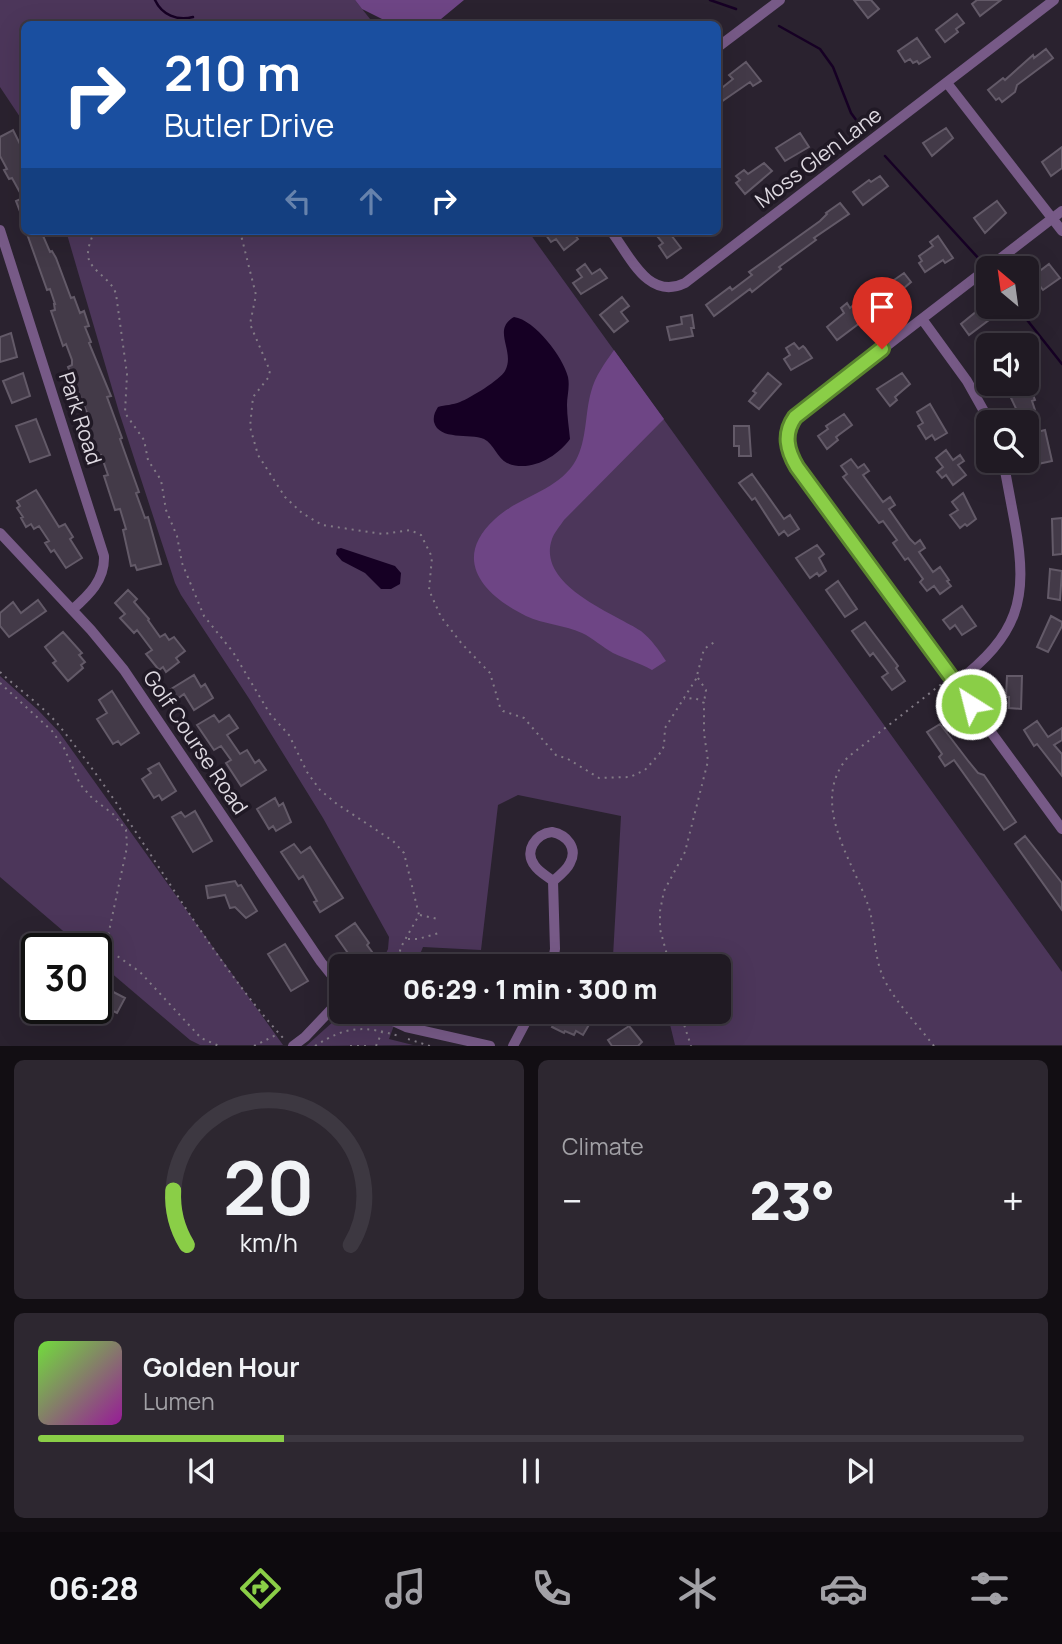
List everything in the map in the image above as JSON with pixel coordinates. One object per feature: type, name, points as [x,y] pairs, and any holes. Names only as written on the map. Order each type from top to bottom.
[{"type":"street","points":[[721,45],[779,0]]},
{"type":"street","name":"Moss Glen Lane","points":[[614,235],[653,285],[664,288],[681,285],[1055,0]]},
{"type":"street","points":[[947,83],[1062,230]]},
{"type":"street","points":[[1062,211],[795,417],[788,430],[787,444],[797,467],[950,682],[1062,828]]},
{"type":"street","name":"Park Road","points":[[0,230],[103,556],[100,579],[72,610]]},
{"type":"street","points":[[922,319],[967,381],[983,410]]},
{"type":"street","points":[[950,682],[981,663],[999,642],[1017,605],[1020,560],[1005,473]]},
{"type":"street","name":"Golf Course Road","points":[[0,533],[109,651],[329,972]]},
{"type":"street","points":[[553,881],[569,866],[573,853],[568,840],[552,832],[539,836],[530,852],[533,864],[553,881],[554,954]]},
{"type":"street","points":[[291,1045],[305,1037],[329,1012]]},
{"type":"street","points":[[399,1024],[490,1045]]},
{"type":"street","points":[[513,1045],[524,1024]]},
{"type":"path","points":[[93,235],[88,252],[89,261],[111,282],[116,295],[127,373],[125,413],[144,440],[148,460],[160,480],[182,563],[204,617],[233,652],[270,715],[289,734],[320,790],[393,841],[404,853],[419,915],[398,954]]},
{"type":"path","points":[[241,235],[256,295],[250,324],[270,370],[268,378],[253,397],[250,427],[258,455],[290,502],[310,519],[330,526],[383,534],[410,530],[421,535],[432,557],[429,585],[431,596],[448,628],[490,673],[503,711],[524,718],[552,752],[594,776],[604,779],[630,777],[649,768],[661,752],[665,728],[696,677],[704,649],[716,641]]},
{"type":"path","points":[[0,672],[55,721],[226,964],[279,1034],[291,1045]]},
{"type":"path","points":[[667,954],[660,929],[664,891],[685,852],[708,761],[704,733],[706,690],[696,677]]},
{"type":"path","points":[[934,1045],[885,980],[874,945],[869,907],[839,838],[833,814],[833,793],[838,771],[848,757],[950,682]]},
{"type":"path","points":[[0,683],[52,731],[64,748],[80,784],[92,798],[113,814],[126,830],[127,847],[108,936],[110,951],[140,972],[201,1038],[219,1045]]},
{"type":"path","points":[[683,699],[695,698],[704,703]]},
{"type":"path","points":[[419,915],[438,919]]},
{"type":"path","points":[[407,938],[439,933]]},
{"type":"path","points":[[684,1024],[691,1045]]},
{"type":"path","points":[[376,1045],[383,1027]]},
{"type":"path","points":[[316,1045],[339,1033],[358,1028],[382,1031],[430,1045]]},
{"type":"path","points":[[254,1045],[279,1034]]},
{"type":"path","points":[[350,1045],[368,1045]]},
{"type":"shaded area","points":[[0,0],[355,0],[372,21],[21,21],[21,118],[0,87]]},
{"type":"shaded area","points":[[355,0],[464,0],[439,21],[386,21],[362,9]]},
{"type":"shaded area","points":[[67,235],[531,235],[1062,972],[1062,1045],[675,1045],[670,1024],[731,1024],[731,954],[613,954],[621,816],[518,795],[498,805],[481,950],[423,947],[420,954],[386,954],[389,937],[323,818],[175,583],[119,412]]},
{"type":"shaded area","points":[[514,317],[531,325],[547,341],[565,369],[569,381],[567,409],[570,439],[558,452],[542,462],[525,466],[507,463],[484,439],[442,432],[434,422],[438,407],[471,397],[502,375],[508,363],[504,328]]},
{"type":"shaded area","points":[[614,350],[664,419],[564,520],[552,539],[550,555],[555,570],[580,596],[641,631],[651,641],[666,661],[652,670],[613,653],[582,633],[533,619],[511,607],[486,587],[474,562],[475,548],[482,534],[495,519],[515,504],[560,479],[576,460],[582,444],[593,386]]},
{"type":"shaded area","points":[[337,549],[395,566],[401,573],[400,584],[391,589],[381,589],[365,573],[342,561],[336,554]]},
{"type":"shaded area","points":[[0,676],[59,732],[283,1045],[200,1045],[190,1040],[112,974],[112,933],[65,933],[0,877]]},
{"type":"shaded area","points":[[331,1024],[395,1024],[389,1039],[413,1045],[306,1046]]},
{"type":"building","points":[[854,0],[871,0],[879,9],[868,18]]},
{"type":"building","points":[[977,0],[1001,0],[980,16],[972,4]]},
{"type":"building","points":[[957,14],[964,23],[956,29],[958,32],[945,42],[936,30]]},
{"type":"building","points":[[917,38],[930,57],[919,64],[910,59],[905,62],[898,51]]},
{"type":"building","points":[[1046,49],[1053,58],[1017,85],[1015,92],[1002,102],[999,98],[996,100],[988,90],[1003,78],[1005,80],[1033,55],[1034,58]]},
{"type":"building","points":[[746,62],[761,81],[753,86],[750,82],[721,102],[721,89],[733,79],[729,75]]},
{"type":"building","points":[[946,128],[953,138],[932,156],[923,143]]},
{"type":"building","points":[[13,130],[21,146],[21,194],[4,170],[7,169],[0,156],[0,137]]},
{"type":"building","points":[[800,133],[809,147],[785,161],[776,148]]},
{"type":"building","points":[[1062,147],[1062,168],[1051,176],[1042,162]]},
{"type":"building","points":[[764,163],[772,171],[745,194],[736,183],[740,180],[736,176],[744,170],[748,174]]},
{"type":"building","points":[[880,176],[888,186],[863,205],[853,192],[869,180],[871,182]]},
{"type":"building","points":[[21,199],[21,214],[16,201]]},
{"type":"building","points":[[997,201],[1006,213],[985,233],[974,218]]},
{"type":"building","points":[[840,203],[849,214],[814,238],[816,240],[779,267],[781,269],[752,292],[750,289],[714,316],[706,305],[752,275],[749,272],[820,221]]},
{"type":"building","points":[[27,235],[43,235],[50,252],[52,251],[56,258],[71,298],[74,297],[80,313],[84,311],[89,326],[85,327],[91,342],[89,343],[111,396],[107,397],[161,564],[137,570],[135,565],[131,566],[123,530],[126,529],[120,509],[115,510],[104,476],[108,475],[86,422],[90,420],[68,367],[72,365],[72,360],[66,344],[63,346],[51,311],[55,310],[55,304],[50,289],[47,290]]},
{"type":"building","points":[[546,235],[575,235],[578,239],[564,250],[556,239],[551,242]]},
{"type":"building","points":[[671,235],[681,248],[667,258],[659,246],[663,243],[657,236]]},
{"type":"building","points":[[938,236],[953,258],[945,263],[943,260],[925,272],[919,263],[922,261],[919,256],[933,246],[930,242]]},
{"type":"building","points":[[585,264],[592,274],[600,269],[607,278],[581,294],[573,283],[582,277],[577,270]]},
{"type":"building","points":[[1049,264],[1060,278],[1043,290],[1040,286],[1040,271]]},
{"type":"building","points":[[904,273],[911,282],[883,306],[874,294]]},
{"type":"building","points":[[622,297],[629,306],[621,312],[628,321],[614,332],[600,315]]},
{"type":"building","points":[[857,302],[864,310],[857,316],[861,322],[837,340],[827,327],[844,313],[841,308],[847,303],[850,308]]},
{"type":"building","points":[[976,312],[976,319],[990,319],[969,335],[961,324]]},
{"type":"building","points":[[692,315],[693,336],[670,340],[667,327],[682,324],[681,317]]},
{"type":"building","points":[[11,333],[17,357],[0,362],[0,337]]},
{"type":"building","points":[[794,343],[799,349],[803,346],[812,358],[791,370],[784,359],[790,355],[786,348]]},
{"type":"building","points":[[23,373],[30,396],[12,403],[3,381]]},
{"type":"building","points":[[768,373],[781,384],[759,409],[749,401],[756,393],[753,391]]},
{"type":"building","points":[[902,373],[910,384],[895,397],[897,400],[890,406],[877,389]]},
{"type":"building","points":[[1033,396],[1035,410],[1017,410],[1011,398]]},
{"type":"building","points":[[930,404],[947,433],[935,440],[932,435],[926,439],[918,426],[923,423],[917,412]]},
{"type":"building","points":[[844,414],[852,425],[836,437],[838,440],[827,449],[818,436],[828,429],[826,426]]},
{"type":"building","points":[[36,419],[50,455],[30,462],[16,426]]},
{"type":"building","points":[[734,426],[749,426],[751,456],[739,456],[739,446],[734,446]]},
{"type":"building","points":[[1045,430],[1052,461],[1039,464],[1039,432]]},
{"type":"building","points":[[946,450],[953,460],[960,455],[964,461],[958,465],[966,475],[953,485],[946,475],[942,478],[937,472],[943,467],[936,458]]},
{"type":"building","points":[[851,459],[858,468],[864,464],[869,471],[863,475],[883,502],[890,497],[895,505],[889,509],[915,544],[920,540],[925,548],[919,552],[933,572],[940,567],[949,580],[947,581],[951,586],[940,594],[934,586],[927,591],[920,582],[923,579],[893,543],[897,540],[883,521],[879,523],[843,477],[847,474],[841,466]]},
{"type":"building","points":[[752,474],[784,519],[790,515],[799,529],[788,536],[784,531],[779,535],[755,498],[752,500],[739,483]]},
{"type":"building","points":[[36,490],[59,527],[65,524],[73,537],[70,539],[82,558],[66,568],[54,550],[51,552],[45,543],[49,541],[39,526],[34,529],[31,524],[26,527],[17,508],[20,506],[17,501]]},
{"type":"building","points":[[963,493],[976,519],[960,528],[950,515],[958,510],[952,502]]},
{"type":"building","points":[[1062,518],[1062,554],[1053,555],[1052,519]]},
{"type":"building","points":[[817,545],[824,554],[819,558],[826,571],[810,578],[796,558]]},
{"type":"building","points":[[1050,569],[1062,571],[1060,600],[1048,598]]},
{"type":"building","points":[[838,581],[857,609],[845,617],[826,590]]},
{"type":"building","points":[[128,590],[137,599],[134,602],[160,637],[165,634],[169,640],[174,637],[185,651],[176,658],[179,662],[166,672],[163,667],[159,670],[146,654],[152,650],[137,630],[134,633],[120,618],[125,614],[115,603]]},
{"type":"building","points":[[38,600],[46,611],[9,637],[0,626],[0,613],[13,602],[21,613]]},
{"type":"building","points":[[962,606],[976,626],[962,635],[955,625],[950,629],[943,620]]},
{"type":"building","points":[[1051,616],[1062,622],[1062,626],[1048,652],[1037,647]]},
{"type":"building","points":[[865,622],[898,666],[896,668],[905,681],[892,690],[882,677],[888,673],[873,653],[870,656],[852,631]]},
{"type":"building","points":[[63,632],[82,653],[79,655],[85,662],[81,665],[83,668],[68,681],[53,663],[56,661],[45,647]]},
{"type":"building","points":[[194,675],[201,687],[205,684],[213,698],[194,710],[184,694],[177,699],[171,689]]},
{"type":"building","points":[[1007,676],[1022,676],[1021,709],[1009,708],[1009,697],[1006,697]]},
{"type":"building","points":[[112,691],[139,733],[121,745],[118,741],[113,744],[97,719],[107,713],[99,700]]},
{"type":"building","points":[[214,715],[219,722],[229,715],[238,728],[227,735],[240,754],[247,750],[255,763],[259,760],[266,770],[241,786],[226,763],[231,760],[221,746],[214,750],[197,725]]},
{"type":"building","points":[[1037,721],[1048,737],[1062,728],[1062,740],[1054,745],[1062,754],[1062,776],[1037,744],[1034,746],[1024,730]]},
{"type":"building","points":[[940,724],[978,773],[984,775],[1016,822],[1004,830],[954,760],[945,766],[939,757],[942,754],[927,732]]},
{"type":"building","points":[[159,763],[176,791],[162,800],[159,795],[154,798],[142,779],[151,773],[148,769]]},
{"type":"building","points":[[275,798],[279,806],[283,803],[291,822],[276,831],[273,826],[269,829],[257,809]]},
{"type":"building","points":[[195,811],[212,841],[193,852],[172,817],[181,812],[185,817]]},
{"type":"building","points":[[1025,836],[1062,883],[1062,910],[1015,844]]},
{"type":"building","points":[[294,844],[301,853],[310,847],[343,898],[320,912],[303,876],[299,879],[281,852]]},
{"type":"building","points":[[235,881],[238,886],[241,885],[257,911],[246,918],[235,907],[230,908],[225,895],[208,898],[206,886]]},
{"type":"building","points":[[355,923],[374,954],[349,954],[336,936]]},
{"type":"building","points":[[285,944],[308,981],[291,991],[268,954]]},
{"type":"building","points":[[112,991],[125,998],[117,1013],[112,1010]]},
{"type":"building","points":[[554,1024],[589,1024],[583,1035],[576,1031],[574,1035],[565,1031],[564,1033],[552,1027]]},
{"type":"building","points":[[629,1026],[642,1042],[638,1046],[612,1046],[608,1040]]},
{"type":"waterway","points":[[155,0],[162,10],[171,16],[193,17]]},
{"type":"waterway","points":[[710,0],[736,9]]},
{"type":"waterway","points":[[779,26],[820,49],[833,67],[851,113],[862,128]]},
{"type":"waterway","points":[[885,156],[976,256]]},
{"type":"waterway","points":[[1026,319],[1062,364]]},
{"type":"route","points":[[882,349],[795,417],[788,430],[787,444],[797,467],[971,704]]}]
